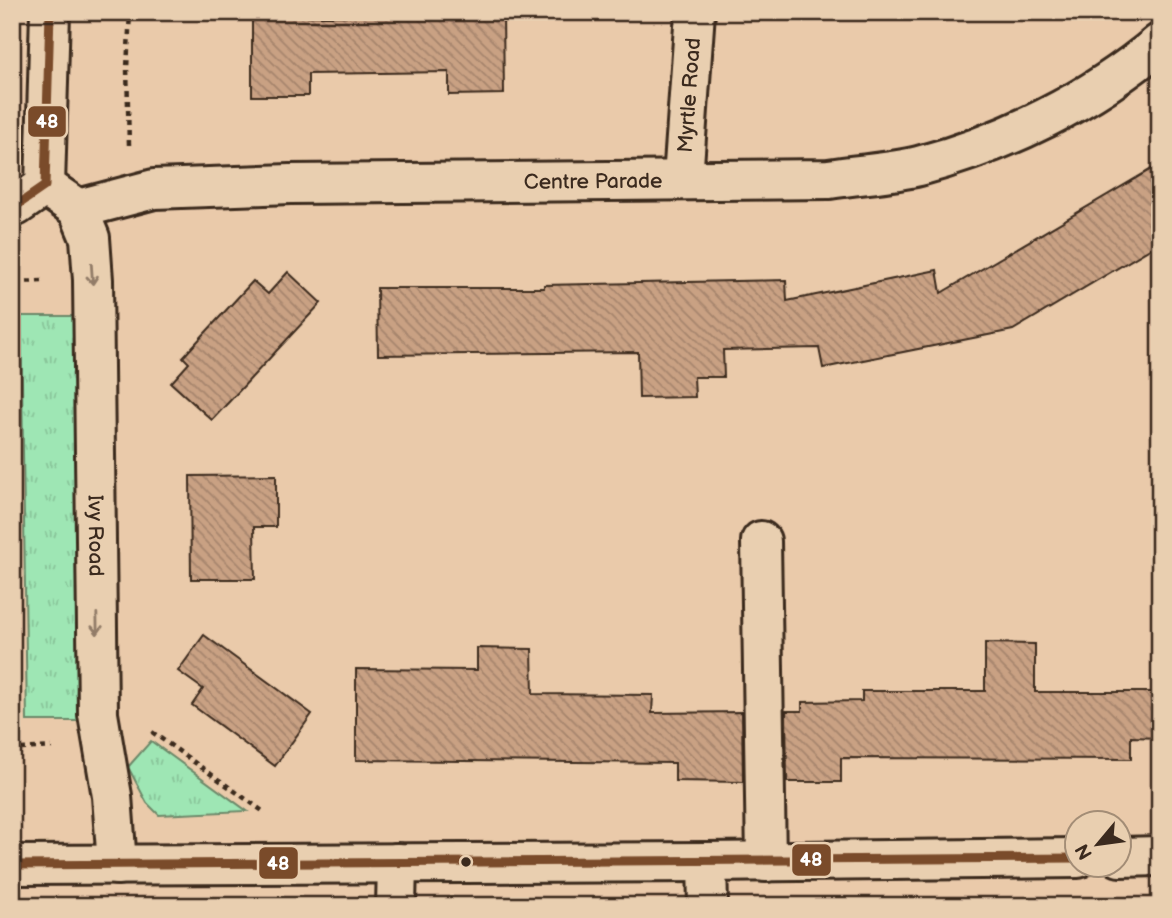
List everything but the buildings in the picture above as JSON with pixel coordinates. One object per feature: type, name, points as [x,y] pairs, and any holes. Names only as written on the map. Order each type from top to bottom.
[{"type":"street","points":[[50,12],[21,203],[78,209]]},
{"type":"street","name":"Myrtle Road","points":[[683,179],[695,12]]},
{"type":"street","name":"Centre Parade","points":[[78,209],[154,189],[290,184],[829,178],[917,166],[987,145],[1059,111],[1133,65],[1160,43]]},
{"type":"street","name":"Ivy Road","points":[[78,209],[90,238],[93,281],[98,714],[112,796],[117,864]]},
{"type":"street","points":[[761,541],[766,862]]},
{"type":"street","points":[[1134,857],[1160,856]]},
{"type":"street","points":[[12,865],[1064,858]]},
{"type":"street","points":[[706,862],[708,906]]},
{"type":"street","points":[[396,906],[397,863]]},
{"type":"path","points":[[129,153],[127,68],[130,12]]},
{"type":"path","points":[[142,725],[269,815]]},
{"type":"green space","points":[[21,316],[73,316],[79,721],[27,721]]},
{"type":"green space","points":[[151,741],[247,811],[159,815],[147,803],[128,767]]},
{"type":"transit line","name":"48","points":[[12,215],[16,206],[45,186],[50,12]]},
{"type":"transit line","name":"48","points":[[12,865],[1064,858]]}]
